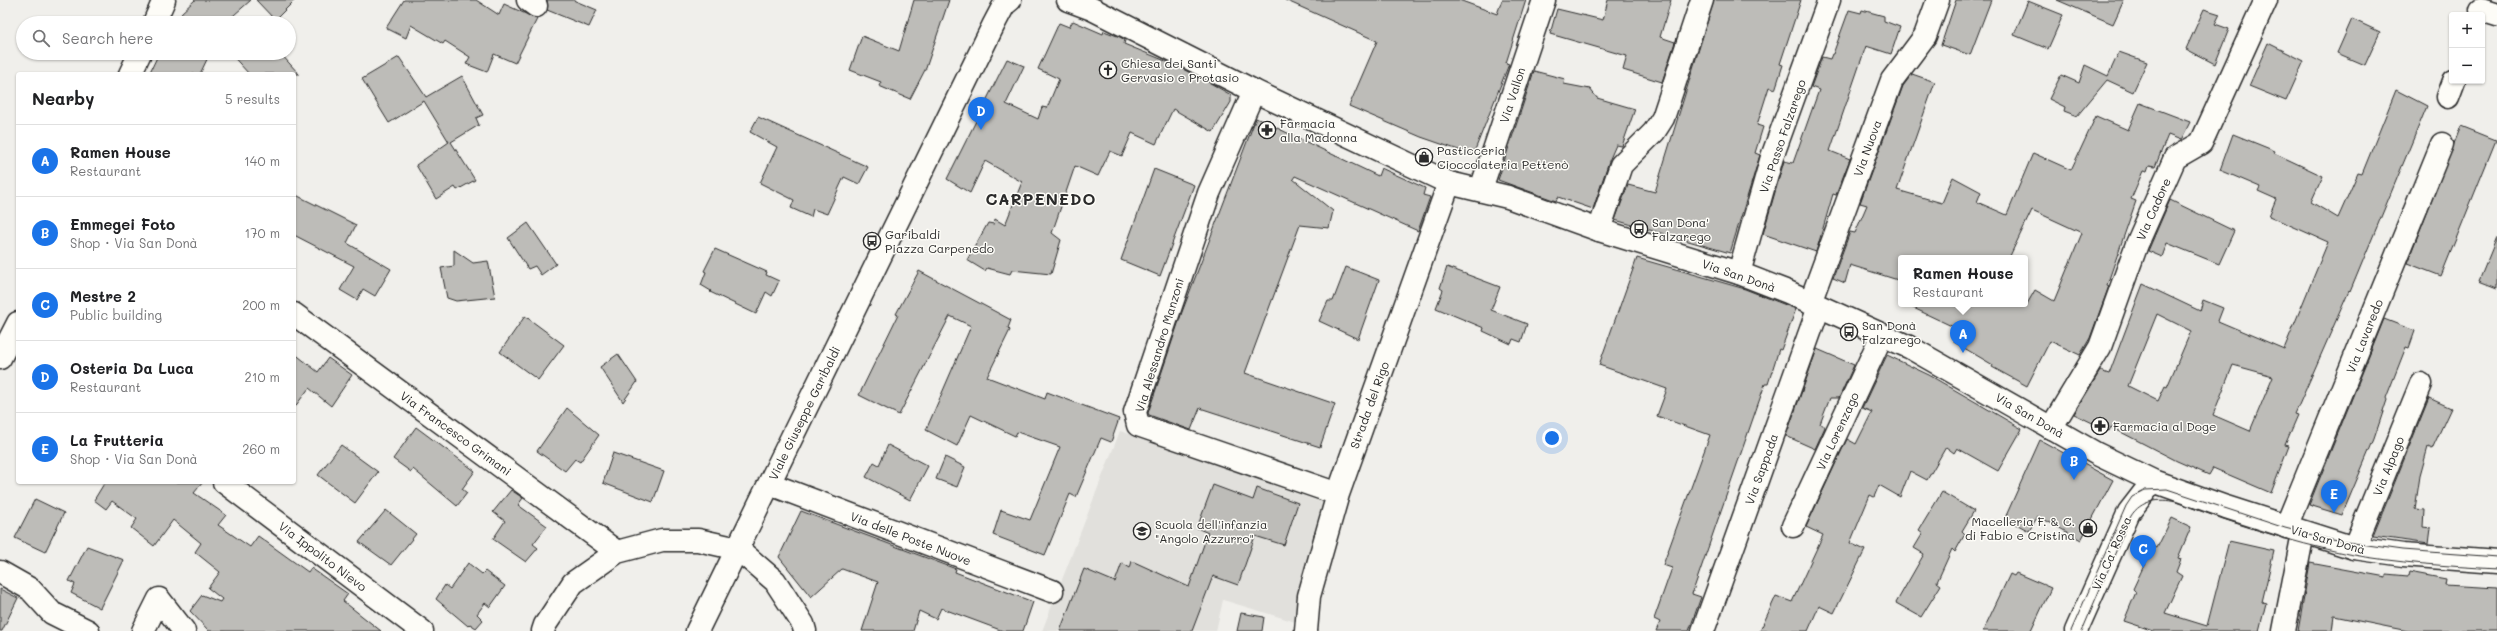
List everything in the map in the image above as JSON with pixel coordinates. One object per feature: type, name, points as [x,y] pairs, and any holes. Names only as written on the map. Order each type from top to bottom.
[{"type":"street","points":[[157,16],[164,0]]},
{"type":"street","name":"Viale Giuseppe Garibaldi","points":[[697,631],[1004,5],[1010,0]]},
{"type":"street","name":"Via San Donà","points":[[1068,0],[1092,8],[1254,91],[1449,183],[1481,189],[1599,230],[1739,273],[1815,305],[1882,335],[1940,364],[2097,454],[2153,481],[2294,530],[2354,548],[2403,555],[2497,562]]},
{"type":"street","name":"Via Vallon","points":[[1481,189],[1544,0]]},
{"type":"street","points":[[1599,230],[1621,165],[1654,132],[1663,118],[1702,0]]},
{"type":"street","name":"Via Passo Falzarego","points":[[1739,273],[1772,157],[1829,0]]},
{"type":"street","name":"Via Nuova","points":[[1815,305],[1892,80],[1925,36],[1938,0]]},
{"type":"street","name":"Via Cadore","points":[[2051,428],[2100,347],[2137,244],[2175,158],[2202,143],[2266,0]]},
{"type":"street","points":[[131,72],[137,60]]},
{"type":"street","name":"Via Alessandro Manzoni","points":[[1254,91],[1209,193],[1135,412],[1138,426],[1338,494]]},
{"type":"street","name":"Via Lavaredo","points":[[2284,631],[2294,530],[2442,144]]},
{"type":"street","name":"Strada del Rigo","points":[[1306,631],[1309,596],[1338,494],[1449,183]]},
{"type":"street","name":"Via Sappada","points":[[1703,631],[1815,305]]},
{"type":"street","name":"Via Francesco Grimani","points":[[296,315],[617,552]]},
{"type":"street","points":[[0,358],[16,327]]},
{"type":"street","name":"Via Lorenzago","points":[[1792,526],[1882,335]]},
{"type":"street","name":"Via Alpago","points":[[2354,548],[2421,384]]},
{"type":"street","name":"Via Ca' Rossa","points":[[2076,631],[2129,512],[2153,481]]},
{"type":"street","name":"Via Ippolito Nievo","points":[[227,484],[422,631]]},
{"type":"street","name":"Via delle Poste Nuove","points":[[770,484],[1052,592]]},
{"type":"street","points":[[543,631],[545,625],[573,583],[617,552],[662,540],[698,540],[738,549],[775,581],[803,624],[805,631]]},
{"type":"street","points":[[0,572],[30,589],[52,613],[88,631]]},
{"type":"street","points":[[144,631],[159,599],[184,631]]},
{"type":"shaded area","name":"Scuola dell'infanzia \"Angolo Azzurro\"","points":[[1120,431],[1327,504],[1304,571],[1299,623],[1223,600],[1216,631],[1042,631]]},
{"type":"building","points":[[195,0],[251,0],[233,16],[183,16],[181,13]]},
{"type":"building","points":[[256,0],[295,0],[279,16],[271,16]]},
{"type":"building","points":[[404,0],[476,0],[499,15],[504,4],[537,19],[515,63],[494,54],[487,72],[466,64],[470,57],[445,41],[443,44],[411,25],[406,38],[386,28]]},
{"type":"building","points":[[547,0],[573,0],[597,10],[589,27],[547,10]]},
{"type":"building","points":[[914,0],[949,0],[926,68],[910,99],[879,86],[881,82],[850,70],[862,36],[899,51]]},
{"type":"building","points":[[1285,0],[1459,0],[1497,14],[1502,0],[1526,0],[1506,63],[1509,64],[1473,155],[1421,137],[1349,106],[1377,41]]},
{"type":"building","points":[[1608,0],[1671,0],[1660,37],[1675,42],[1662,82],[1623,70],[1627,56],[1550,34],[1557,9],[1603,20]]},
{"type":"building","points":[[1714,0],[1801,0],[1780,64],[1783,65],[1775,90],[1769,87],[1757,125],[1763,127],[1755,153],[1760,155],[1730,253],[1615,220],[1628,185],[1655,192]]},
{"type":"building","points":[[1956,0],[1991,0],[1970,55],[1941,45]]},
{"type":"building","points":[[2057,0],[2124,0],[2113,24]]},
{"type":"building","points":[[2028,1],[2063,15],[2048,49],[2014,35]]},
{"type":"building","points":[[2204,9],[2220,14],[2215,24],[2229,29],[2215,64],[2186,49]]},
{"type":"building","points":[[1849,10],[1861,13],[1862,10],[1884,16],[1884,21],[1900,27],[1891,54],[1866,46],[1830,151],[1850,159],[1836,195],[1833,194],[1816,252],[1763,234],[1784,161],[1793,163],[1819,90],[1811,87],[1822,57],[1830,59],[1833,54]]},
{"type":"building","points":[[2352,19],[2380,32],[2365,65],[2337,53]]},
{"type":"building","points":[[1073,21],[1103,34],[1104,31],[1120,37],[1125,40],[1124,44],[1173,64],[1231,95],[1231,102],[1213,132],[1173,109],[1156,144],[1132,133],[1122,156],[1110,151],[1098,176],[1075,166],[1052,233],[1061,240],[1051,274],[1012,270],[1010,274],[987,268],[985,271],[967,260],[988,223],[994,224],[995,219],[1005,225],[1022,182],[985,161],[970,193],[947,179],[1007,59],[1024,66],[1006,104],[1038,119],[1042,107],[1047,108],[1059,79],[1038,69],[1059,23],[1069,27]]},
{"type":"building","points":[[2268,43],[2304,61],[2286,101],[2249,86]]},
{"type":"building","points":[[2119,52],[2147,62],[2133,92],[2107,80],[2077,116],[2064,111],[2065,107],[2049,99],[2061,75],[2079,83],[2085,65],[2108,76]]},
{"type":"building","points":[[399,57],[426,97],[462,76],[483,115],[476,118],[479,125],[451,142],[475,180],[457,190],[455,187],[436,199],[416,165],[449,142],[424,101],[389,123],[362,79]]},
{"type":"building","points":[[156,60],[207,60],[201,72],[150,72]]},
{"type":"building","points":[[236,60],[286,60],[299,74],[296,74],[296,72],[247,72]]},
{"type":"building","points":[[1534,71],[1565,79],[1564,84],[1590,89],[1597,98],[1635,109],[1622,146],[1616,145],[1609,161],[1593,209],[1558,197],[1556,201],[1498,180]]},
{"type":"building","points":[[1912,74],[1935,82],[1897,190],[1942,203],[1953,177],[1981,192],[1977,202],[2007,215],[2033,153],[2071,170],[2096,116],[2128,130],[2140,103],[2190,122],[2181,140],[2168,135],[2155,167],[2149,166],[2147,172],[2143,171],[2131,199],[2136,201],[2107,285],[2109,286],[2090,338],[2080,355],[2050,341],[2027,386],[1992,367],[1993,365],[1954,342],[1960,330],[1911,307],[2028,307],[2028,302],[2035,290],[2054,301],[2082,233],[2032,210],[2010,255],[1898,255],[1898,280],[1850,265],[1845,283],[1833,278],[1850,232],[1855,233],[1867,205],[1860,203],[1903,86]]},
{"type":"building","points":[[2396,90],[2427,106],[2350,292],[2349,291],[2295,414],[2298,415],[2285,445],[2289,446],[2271,493],[2213,468],[2209,475],[2177,461],[2111,427],[2109,431],[2074,414],[2100,371],[2109,374],[2143,284],[2200,311],[2203,300],[2223,308],[2218,321],[2284,349],[2328,242],[2269,216],[2276,199],[2258,191],[2260,187],[2220,170],[2233,134],[2275,151],[2274,153],[2323,176],[2311,202],[2338,218],[2358,173],[2362,174]],"holes":[[[2157,314],[2191,331],[2167,387],[2165,386],[2158,401],[2128,386]],[[2233,365],[2273,376],[2250,431],[2213,415]]]},
{"type":"building","points":[[758,117],[868,167],[859,184],[844,177],[827,214],[813,209],[811,217],[791,208],[794,200],[760,183],[777,147],[750,132]]},
{"type":"building","points":[[1256,118],[1378,176],[1381,168],[1425,188],[1423,195],[1430,197],[1418,231],[1295,176],[1293,179],[1333,211],[1329,228],[1300,225],[1245,373],[1335,404],[1320,447],[1200,408],[1191,430],[1149,415],[1148,413],[1182,312]]},
{"type":"building","points":[[2461,126],[2496,140],[2441,276],[2407,263]]},
{"type":"building","points":[[1154,169],[1194,185],[1160,276],[1121,260]]},
{"type":"building","points":[[296,195],[356,225],[347,243],[391,269],[375,296],[363,289],[357,300],[340,290],[354,266],[296,236]]},
{"type":"building","points":[[2170,200],[2234,231],[2219,264],[2167,243],[2162,257],[2148,251]]},
{"type":"building","points":[[528,223],[556,264],[541,275],[535,266],[528,269],[508,238]]},
{"type":"building","points":[[2497,237],[2497,288],[2479,281]]},
{"type":"building","points":[[715,249],[767,272],[766,275],[779,281],[772,296],[766,292],[756,314],[710,292],[711,291],[701,285],[706,272],[704,271]]},
{"type":"building","points":[[454,250],[473,263],[488,261],[495,297],[456,301],[447,298],[441,268],[454,266]]},
{"type":"building","points":[[1637,258],[1745,289],[1796,309],[1781,350],[1779,349],[1768,384],[1765,384],[1692,594],[1701,597],[1689,631],[1656,631],[1660,622],[1654,619],[1672,568],[1663,565],[1710,435],[1657,416],[1667,389],[1599,365]]},
{"type":"building","points":[[1346,267],[1379,280],[1358,339],[1319,321],[1328,301],[1333,301]]},
{"type":"building","points":[[1447,267],[1500,287],[1491,310],[1527,324],[1521,342],[1513,339],[1511,344],[1483,331],[1484,328],[1436,308],[1443,290],[1440,288]]},
{"type":"building","points":[[919,271],[1011,320],[1008,328],[1010,330],[987,377],[1045,399],[1047,392],[1119,419],[1111,442],[1101,438],[1076,497],[1070,494],[1045,555],[993,535],[1001,510],[1030,520],[1060,447],[1017,432],[1015,436],[971,415],[957,446],[926,430],[971,326],[950,316],[899,415],[859,395],[898,315],[896,314]]},
{"type":"building","points":[[525,316],[564,345],[538,380],[500,352]]},
{"type":"building","points":[[2384,319],[2415,331],[2409,348],[2406,347],[2386,398],[2387,400],[2374,439],[2342,515],[2309,505]]},
{"type":"building","points":[[1817,349],[1854,365],[1839,398],[1830,398],[1820,424],[1825,427],[1815,449],[1786,436]]},
{"type":"building","points":[[618,354],[637,382],[623,402],[600,367]]},
{"type":"building","points":[[296,355],[318,372],[328,358],[352,375],[331,406],[309,388],[296,405]]},
{"type":"building","points":[[1887,355],[1929,375],[2022,429],[1998,471],[1957,448],[1954,453],[1946,447],[1927,480],[1910,471],[1900,497],[1879,485],[1874,497],[1870,495],[1850,543],[1865,550],[1834,613],[1819,606],[1808,631],[1760,631],[1776,596],[1792,602],[1823,535],[1806,527],[1847,439],[1856,444],[1872,412],[1862,408]]},
{"type":"building","points":[[2429,398],[2451,408],[2432,449],[2428,447],[2420,476],[2415,509],[2424,510],[2423,527],[2431,528],[2429,544],[2373,536]]},
{"type":"building","points":[[567,408],[599,435],[580,462],[575,459],[565,471],[537,451]]},
{"type":"building","points":[[416,427],[475,471],[462,489],[467,493],[457,506],[413,469],[411,472],[393,459]]},
{"type":"building","points":[[2040,440],[2113,480],[2081,540],[2038,516],[2029,531],[2005,518]]},
{"type":"building","points":[[341,445],[378,472],[355,503],[318,475]]},
{"type":"building","points":[[888,445],[928,466],[910,500],[866,477],[874,462],[879,465]]},
{"type":"building","points":[[613,453],[664,471],[653,502],[603,483]]},
{"type":"building","points":[[945,457],[965,467],[957,487],[936,479]]},
{"type":"building","points":[[104,484],[201,484],[194,493],[226,515],[218,525],[250,547],[258,536],[308,572],[311,568],[348,594],[343,601],[381,631],[209,631],[190,611],[202,595],[220,602],[222,599],[208,588],[220,572],[195,552],[201,543],[173,520],[154,546],[131,528],[137,519],[112,501],[106,509],[94,500]]},
{"type":"building","points":[[1213,485],[1253,500],[1257,488],[1298,503],[1284,545],[1255,536],[1238,585],[1213,576],[1192,631],[1060,631],[1084,569],[1115,582],[1122,563],[1130,568],[1132,561],[1189,587],[1208,533],[1197,528]]},
{"type":"building","points":[[511,490],[523,498],[518,505],[547,526],[533,544],[538,548],[526,562],[493,539],[505,521],[493,512]]},
{"type":"building","points":[[1942,492],[1974,511],[1962,531],[1965,534],[1955,552],[1952,549],[1937,582],[1941,585],[1921,617],[1896,603],[1924,554],[1914,548],[1923,533],[1919,530]]},
{"type":"building","points":[[35,499],[64,513],[45,552],[15,538]]},
{"type":"building","points":[[386,510],[416,534],[391,565],[359,542]]},
{"type":"building","points":[[801,511],[956,569],[955,572],[1033,602],[1023,631],[1003,631],[941,608],[936,619],[919,611],[913,631],[862,631],[878,582],[842,569],[811,597],[779,557]]},
{"type":"building","points":[[2172,518],[2191,527],[2178,558],[2181,559],[2176,572],[2182,576],[2165,613],[2207,626],[2229,541],[2274,551],[2262,602],[2266,603],[2259,631],[2154,631],[2124,621],[2136,592],[2133,589],[2153,546],[2157,548]]},
{"type":"building","points":[[87,546],[124,560],[100,608],[71,593],[75,584],[69,581]]},
{"type":"building","points":[[468,563],[482,574],[485,571],[505,586],[490,607],[485,603],[477,614],[483,620],[476,628],[470,624],[468,626],[436,599],[445,585],[450,589]]},
{"type":"building","points":[[2310,563],[2386,577],[2386,574],[2408,576],[2409,572],[2446,579],[2445,585],[2497,588],[2497,631],[2408,631],[2334,616],[2332,631],[2298,631]]},
{"type":"building","points":[[2016,573],[2051,588],[2031,631],[1983,631],[2010,574],[2014,576]]},
{"type":"building","points":[[0,589],[18,598],[2,631],[0,631]]},
{"type":"building","points":[[1241,613],[1264,617],[1262,631],[1237,631]]},
{"type":"tram line","points":[[2071,631],[2126,506],[2132,497],[2145,490],[2167,489],[2285,528],[2332,540],[2403,550],[2497,557]]},
{"type":"tram line","points":[[2082,631],[2131,516],[2140,506],[2157,500],[2176,502],[2261,531],[2305,544],[2348,554],[2403,562],[2497,569]]},
{"type":"place","name":"Chiesa dei Santi Gervasio e Protasio","points":[[1108,70]]},
{"type":"place","name":"Osteria Da Luca","points":[[981,130]]},
{"type":"place","name":"Farmacia alla Madonna","points":[[1267,130]]},
{"type":"place","name":"Pasticceria Cioccolateria Pettenò","points":[[1424,157]]},
{"type":"place","name":"San Dona' Falzarego","points":[[1639,229]]},
{"type":"place","name":"Garibaldi Piazza Carpenedo","points":[[872,241]]},
{"type":"place","name":"San Donà Falzarego","points":[[1849,332]]},
{"type":"place","name":"Ramen House","points":[[1963,353]]},
{"type":"place","name":"Farmacia al Doge","points":[[2100,426]]},
{"type":"place","name":"Emmegei Foto","points":[[2074,480]]},
{"type":"place","name":"La Frutteria","points":[[2334,513]]},
{"type":"place","name":"Macelleria F. & C. di Fabio e Cristina","points":[[2088,528]]},
{"type":"place","name":"Scuola dell'infanzia \"Angolo Azzurro\"","points":[[1142,531]]},
{"type":"place","name":"Mestre 2","points":[[2143,568]]},
{"type":"district","name":"CARPENEDO","points":[[1041,198]]}]
